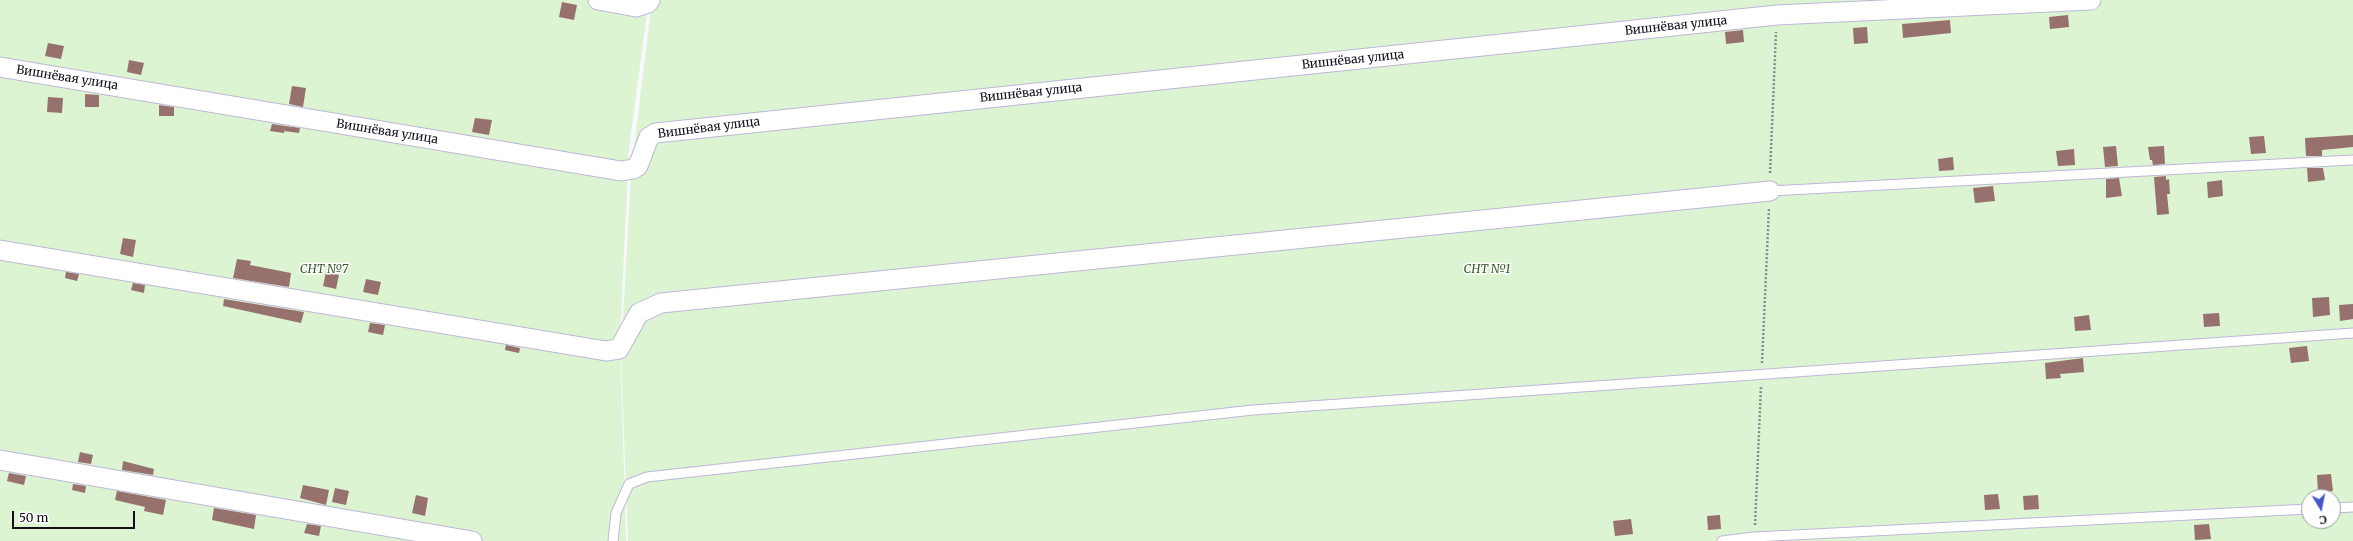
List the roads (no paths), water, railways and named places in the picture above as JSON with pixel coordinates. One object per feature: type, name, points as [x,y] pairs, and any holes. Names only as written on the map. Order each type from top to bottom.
[{"type":"street","points":[[598,0],[636,7],[648,3],[650,0]]},
{"type":"street","name":"Вишнёвая улица","points":[[0,67],[621,171],[633,169],[638,166],[649,137],[656,133],[1777,15],[2091,0]]},
{"type":"street","points":[[0,250],[606,351],[620,349],[639,313],[660,303],[1770,191]]},
{"type":"street","points":[[0,460],[410,536],[472,541]]},
{"type":"lane","points":[[1770,191],[2353,160]]},
{"type":"lane","points":[[613,541],[616,513],[629,484],[647,476],[1253,410],[1762,373],[2353,333]]},
{"type":"lane","points":[[2341,508],[2353,507]]},
{"type":"lane","points":[[1722,541],[1754,537],[2301,509]]},
{"type":"park label","name":"СНТ №7","points":[[324,270]]},
{"type":"park label","name":"СНТ №1","points":[[1487,270]]}]
